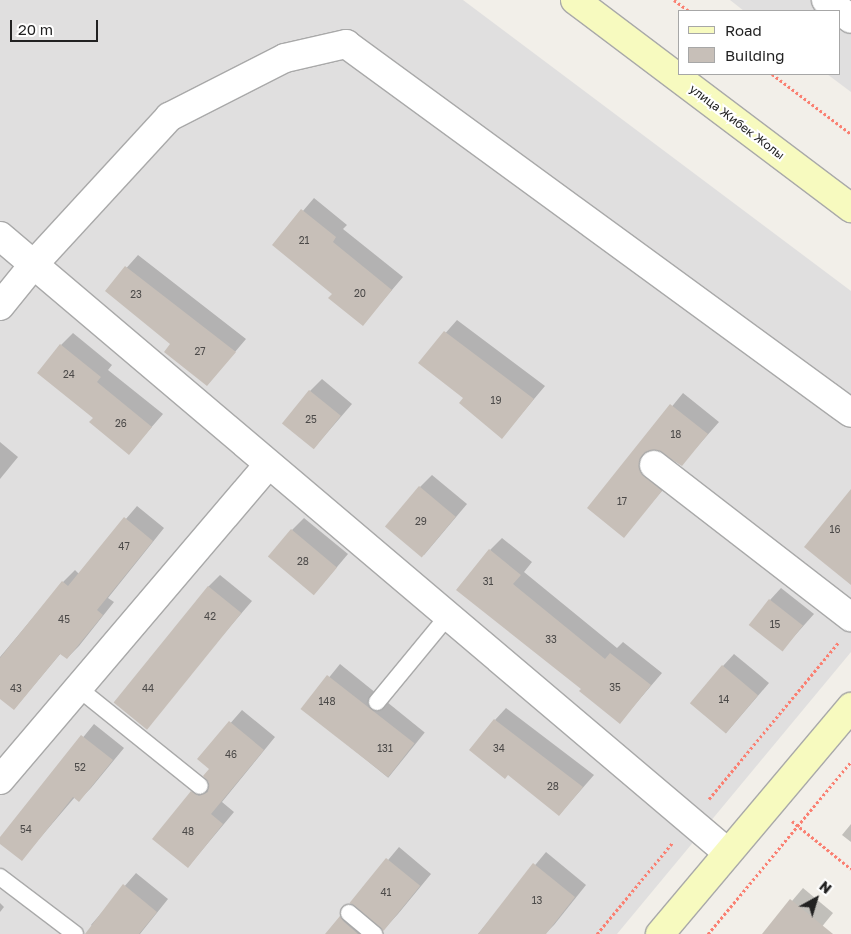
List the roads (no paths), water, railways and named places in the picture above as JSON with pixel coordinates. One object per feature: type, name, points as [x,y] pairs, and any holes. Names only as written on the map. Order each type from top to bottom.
[{"type":"street","name":"улица Жибек Жолы","points":[[575,0],[851,208]]},
{"type":"street","points":[[826,0],[839,10]]},
{"type":"street","points":[[841,11],[851,19]]},
{"type":"street","points":[[0,306],[34,264],[169,116],[285,58],[346,44],[851,413]]},
{"type":"street","points":[[0,236],[447,617],[728,853]]},
{"type":"street","points":[[0,780],[268,465]]},
{"type":"street","points":[[654,465],[848,626]]},
{"type":"street","points":[[660,934],[851,706]]},
{"type":"lane","points":[[376,702],[447,617]]},
{"type":"lane","points":[[78,688],[200,786]]},
{"type":"lane","points":[[0,877],[75,934]]},
{"type":"lane","points":[[349,913],[374,934]]}]
